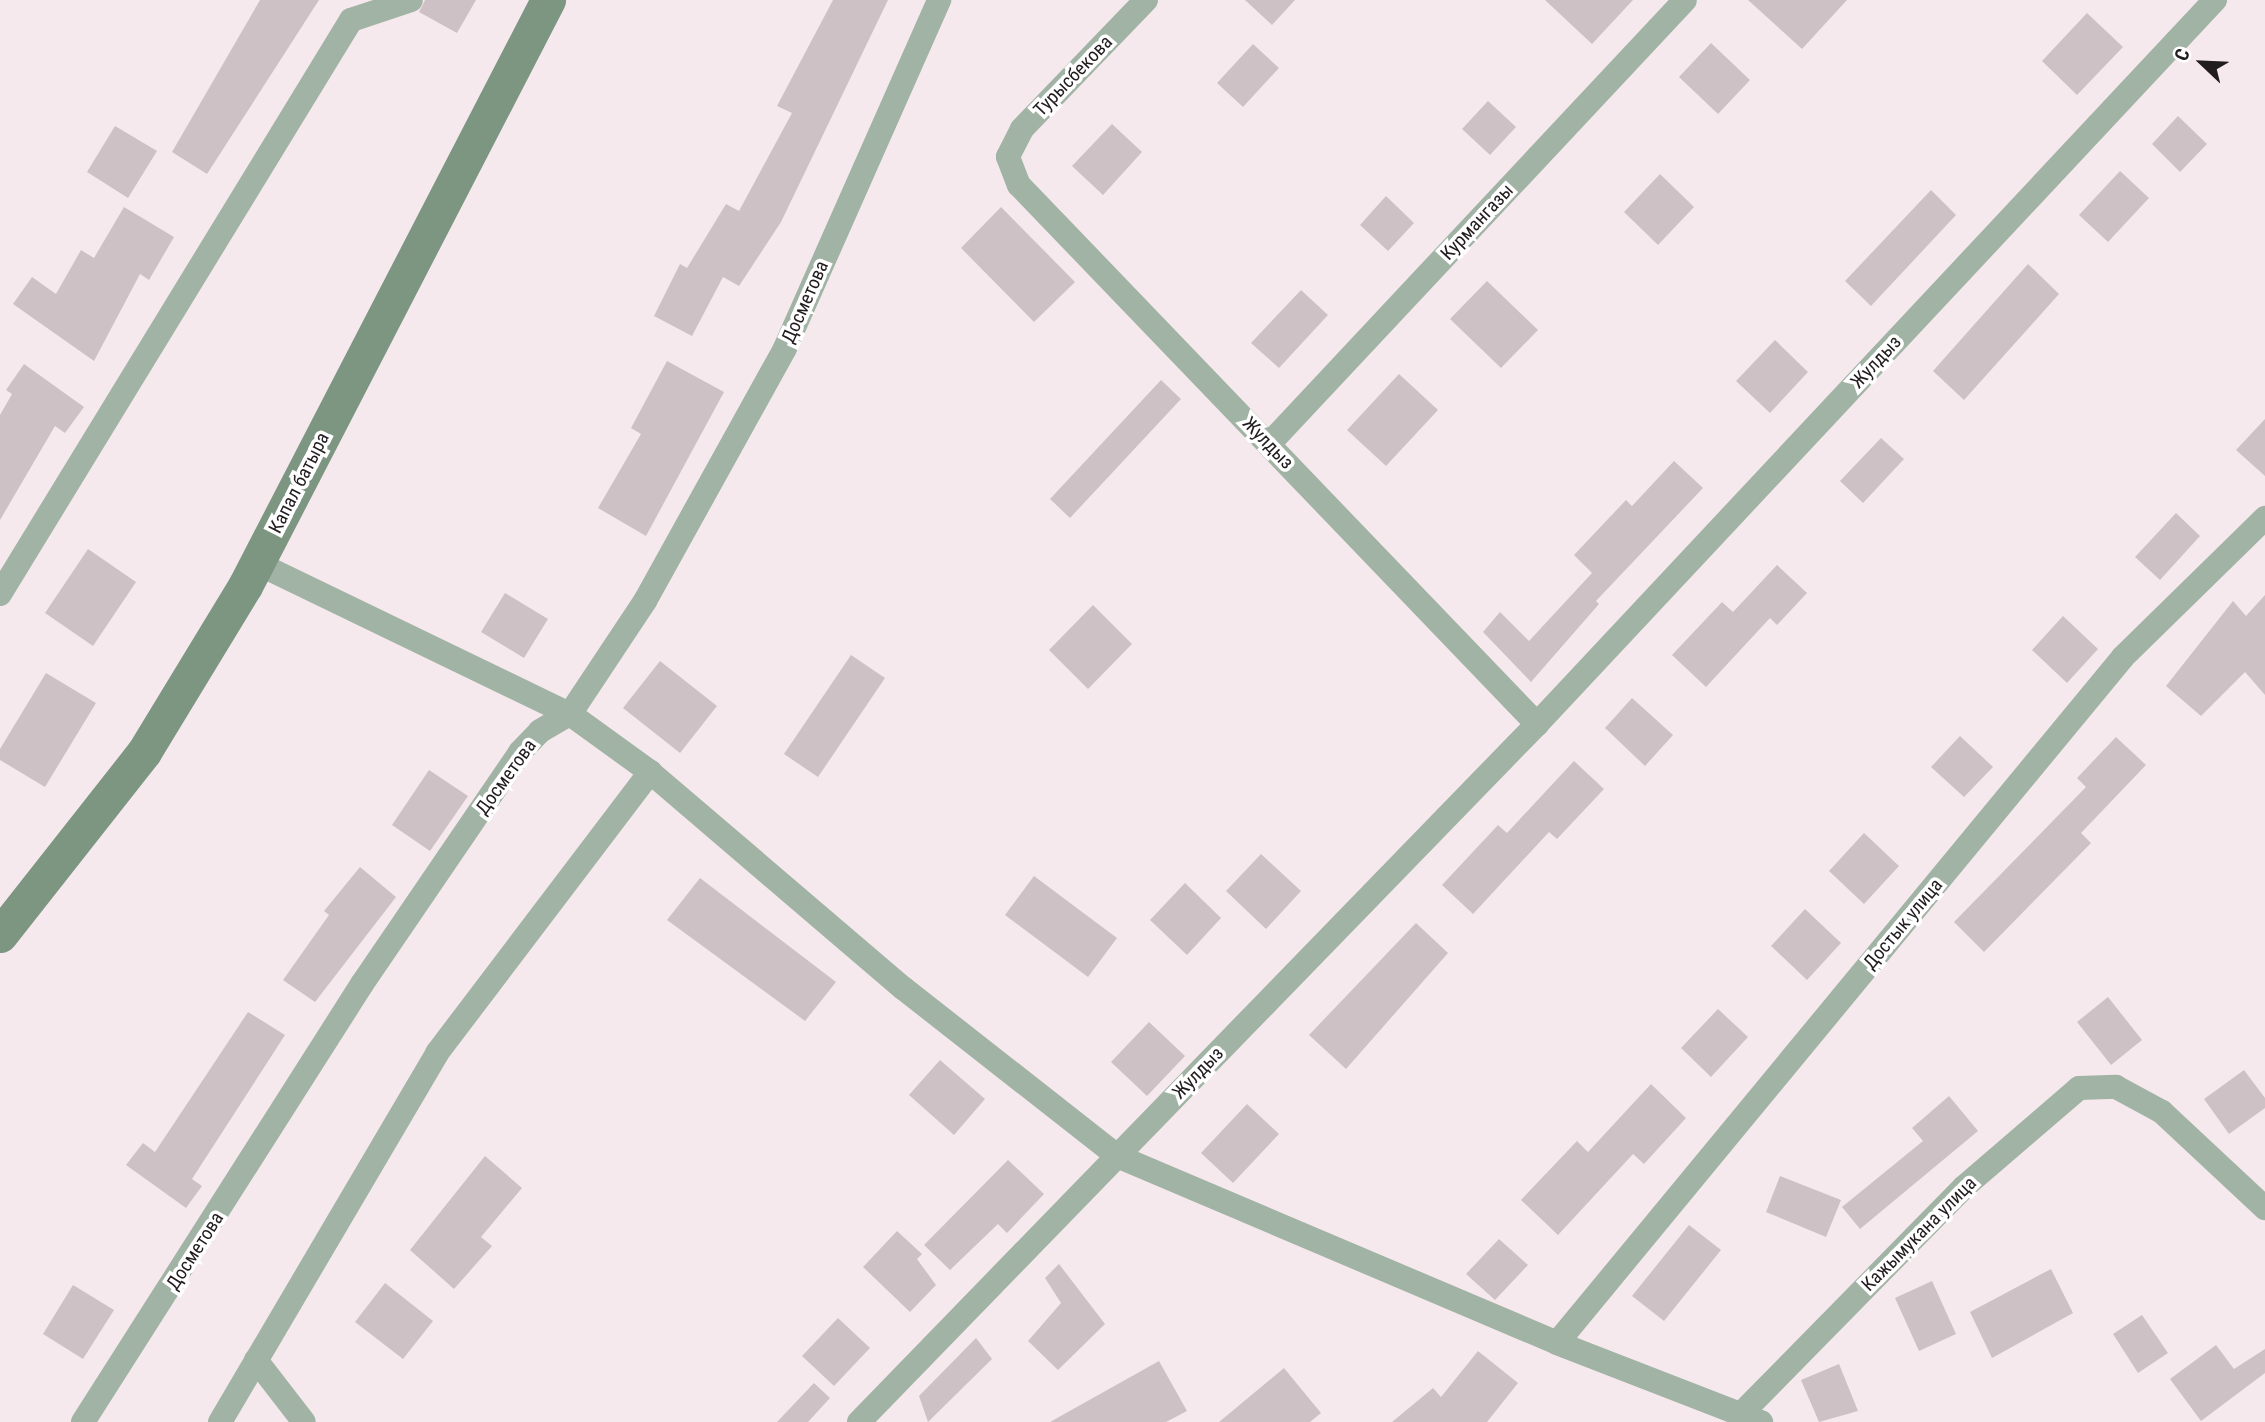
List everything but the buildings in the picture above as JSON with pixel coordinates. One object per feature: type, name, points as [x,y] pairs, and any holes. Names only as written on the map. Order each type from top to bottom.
[{"type":"main road","name":"Капал батыра","points":[[3,925],[144,752],[257,563],[548,0]]},
{"type":"street","points":[[0,594],[351,20],[411,0]]},
{"type":"street","name":"Досметова","points":[[83,1422],[362,984],[520,752],[540,731],[570,714],[651,590],[785,348],[939,0]]},
{"type":"street","name":"Турысбекова","points":[[1008,157],[1022,129],[1146,0]]},
{"type":"street","name":"Курмангазы","points":[[1269,444],[1685,0]]},
{"type":"street","name":"Жулдыз","points":[[859,1422],[1537,724],[2215,0]]},
{"type":"street","name":"Жулдыз","points":[[1008,157],[1019,185],[1537,724]]},
{"type":"street","name":"Достык улица","points":[[1557,1343],[2123,657],[2265,518]]},
{"type":"street","points":[[257,563],[570,714],[650,772],[903,988],[1117,1156],[1557,1343],[1751,1418]]},
{"type":"street","points":[[220,1422],[437,1053],[650,772]]},
{"type":"street","name":"Кажымукана улица","points":[[1751,1418],[1964,1187],[2079,1088],[2116,1087],[2162,1112],[2265,1208]]},
{"type":"street","points":[[256,1360],[304,1422]]}]
